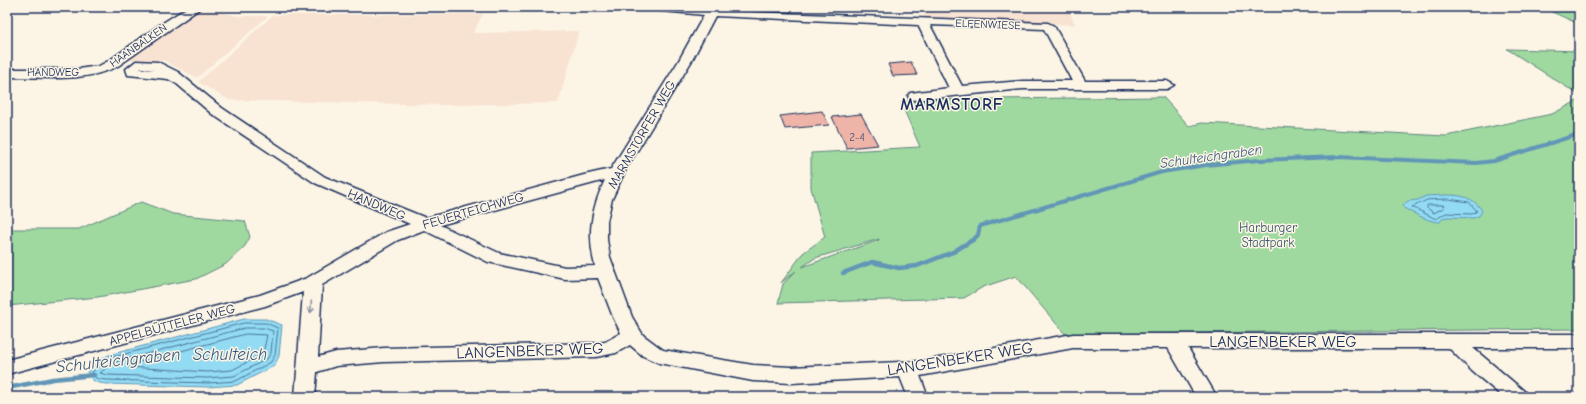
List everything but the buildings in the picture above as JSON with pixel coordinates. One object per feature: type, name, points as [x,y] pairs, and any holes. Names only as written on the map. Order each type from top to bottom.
[{"type":"street","name":"HAANBALKEN","points":[[99,70],[114,63],[162,28],[196,7]]},
{"type":"street","name":"ELFENWIESE","points":[[652,7],[713,9],[725,14],[850,13],[922,21],[1048,26],[1081,85]]},
{"type":"street","name":"MARMSTORFER WEG","points":[[631,336],[625,326],[605,272],[599,249],[598,225],[601,208],[616,172],[713,9]]},
{"type":"street","points":[[922,21],[957,90]]},
{"type":"street","name":"HANDWEG","points":[[7,72],[78,73],[99,70]]},
{"type":"street","name":"HANDWEG","points":[[172,75],[218,112],[320,180],[424,224],[494,258],[565,273],[605,272]]},
{"type":"street","points":[[915,96],[957,90],[1022,85],[1167,85]]},
{"type":"street","name":"FEUERTEICHWEG","points":[[313,282],[392,236],[424,224],[589,178],[616,172]]},
{"type":"street","points":[[305,397],[313,282]]},
{"type":"street","name":"APPELBÜTTELER WEG","points":[[7,368],[265,300],[313,282]]},
{"type":"street","name":"LANGENBEKER WEG","points":[[307,368],[336,359],[384,355],[596,350],[610,348],[631,336],[648,352],[665,358],[753,373],[791,375],[922,368],[1073,341],[1579,341]]},
{"type":"street","points":[[1174,341],[1207,397]]},
{"type":"street","points":[[1454,341],[1479,366],[1517,397]]},
{"type":"street","points":[[907,369],[918,397]]},
{"type":"shaded area","points":[[924,7],[1068,7],[1075,25],[924,18]]},
{"type":"shaded area","points":[[211,10],[237,16],[268,16],[197,78],[163,60],[126,60],[194,12]]},
{"type":"shaded area","points":[[483,14],[473,33],[579,31],[558,103],[449,105],[229,100],[198,82],[273,15]]},
{"type":"green space","points":[[1541,7],[1579,7],[1579,24]]},
{"type":"green space","points":[[1507,49],[1579,51],[1579,95]]},
{"type":"green space","name":"Harburger Stadtpark","points":[[1163,97],[1189,126],[1202,123],[1446,136],[1552,114],[1579,100],[1579,329],[1065,334],[1016,276],[983,287],[964,298],[778,303],[783,284],[796,271],[781,283],[803,253],[825,237],[811,188],[811,153],[920,147],[901,103],[908,100]],"holes":[[[879,240],[802,267],[815,258]]]},
{"type":"green space","points":[[141,202],[173,214],[245,221],[250,237],[245,246],[226,264],[196,279],[98,297],[7,306],[7,229],[79,229]]},
{"type":"water","points":[[1450,195],[1465,197],[1472,200],[1482,211],[1479,216],[1473,218],[1447,217],[1443,218],[1440,222],[1436,222],[1404,208],[1403,205],[1408,201],[1418,200],[1426,196]]},
{"type":"water","name":"Schulteich","points":[[244,319],[266,319],[282,325],[279,356],[274,366],[237,385],[208,387],[107,384],[95,381],[87,372],[101,359],[109,355]]},
{"type":"waterway","name":"Schulteichgraben","points":[[974,239],[978,235],[980,226],[1162,172],[1206,165],[1259,160],[1338,157],[1476,163],[1494,161],[1579,134]]},
{"type":"waterway","name":"Schulteichgraben","points":[[843,273],[872,262],[899,268],[917,266],[953,252],[974,239]]},
{"type":"waterway","name":"Schulteichgraben","points":[[7,388],[53,379],[94,375]]},
{"type":"district","name":"MARMSTORF","points":[[952,104]]}]
